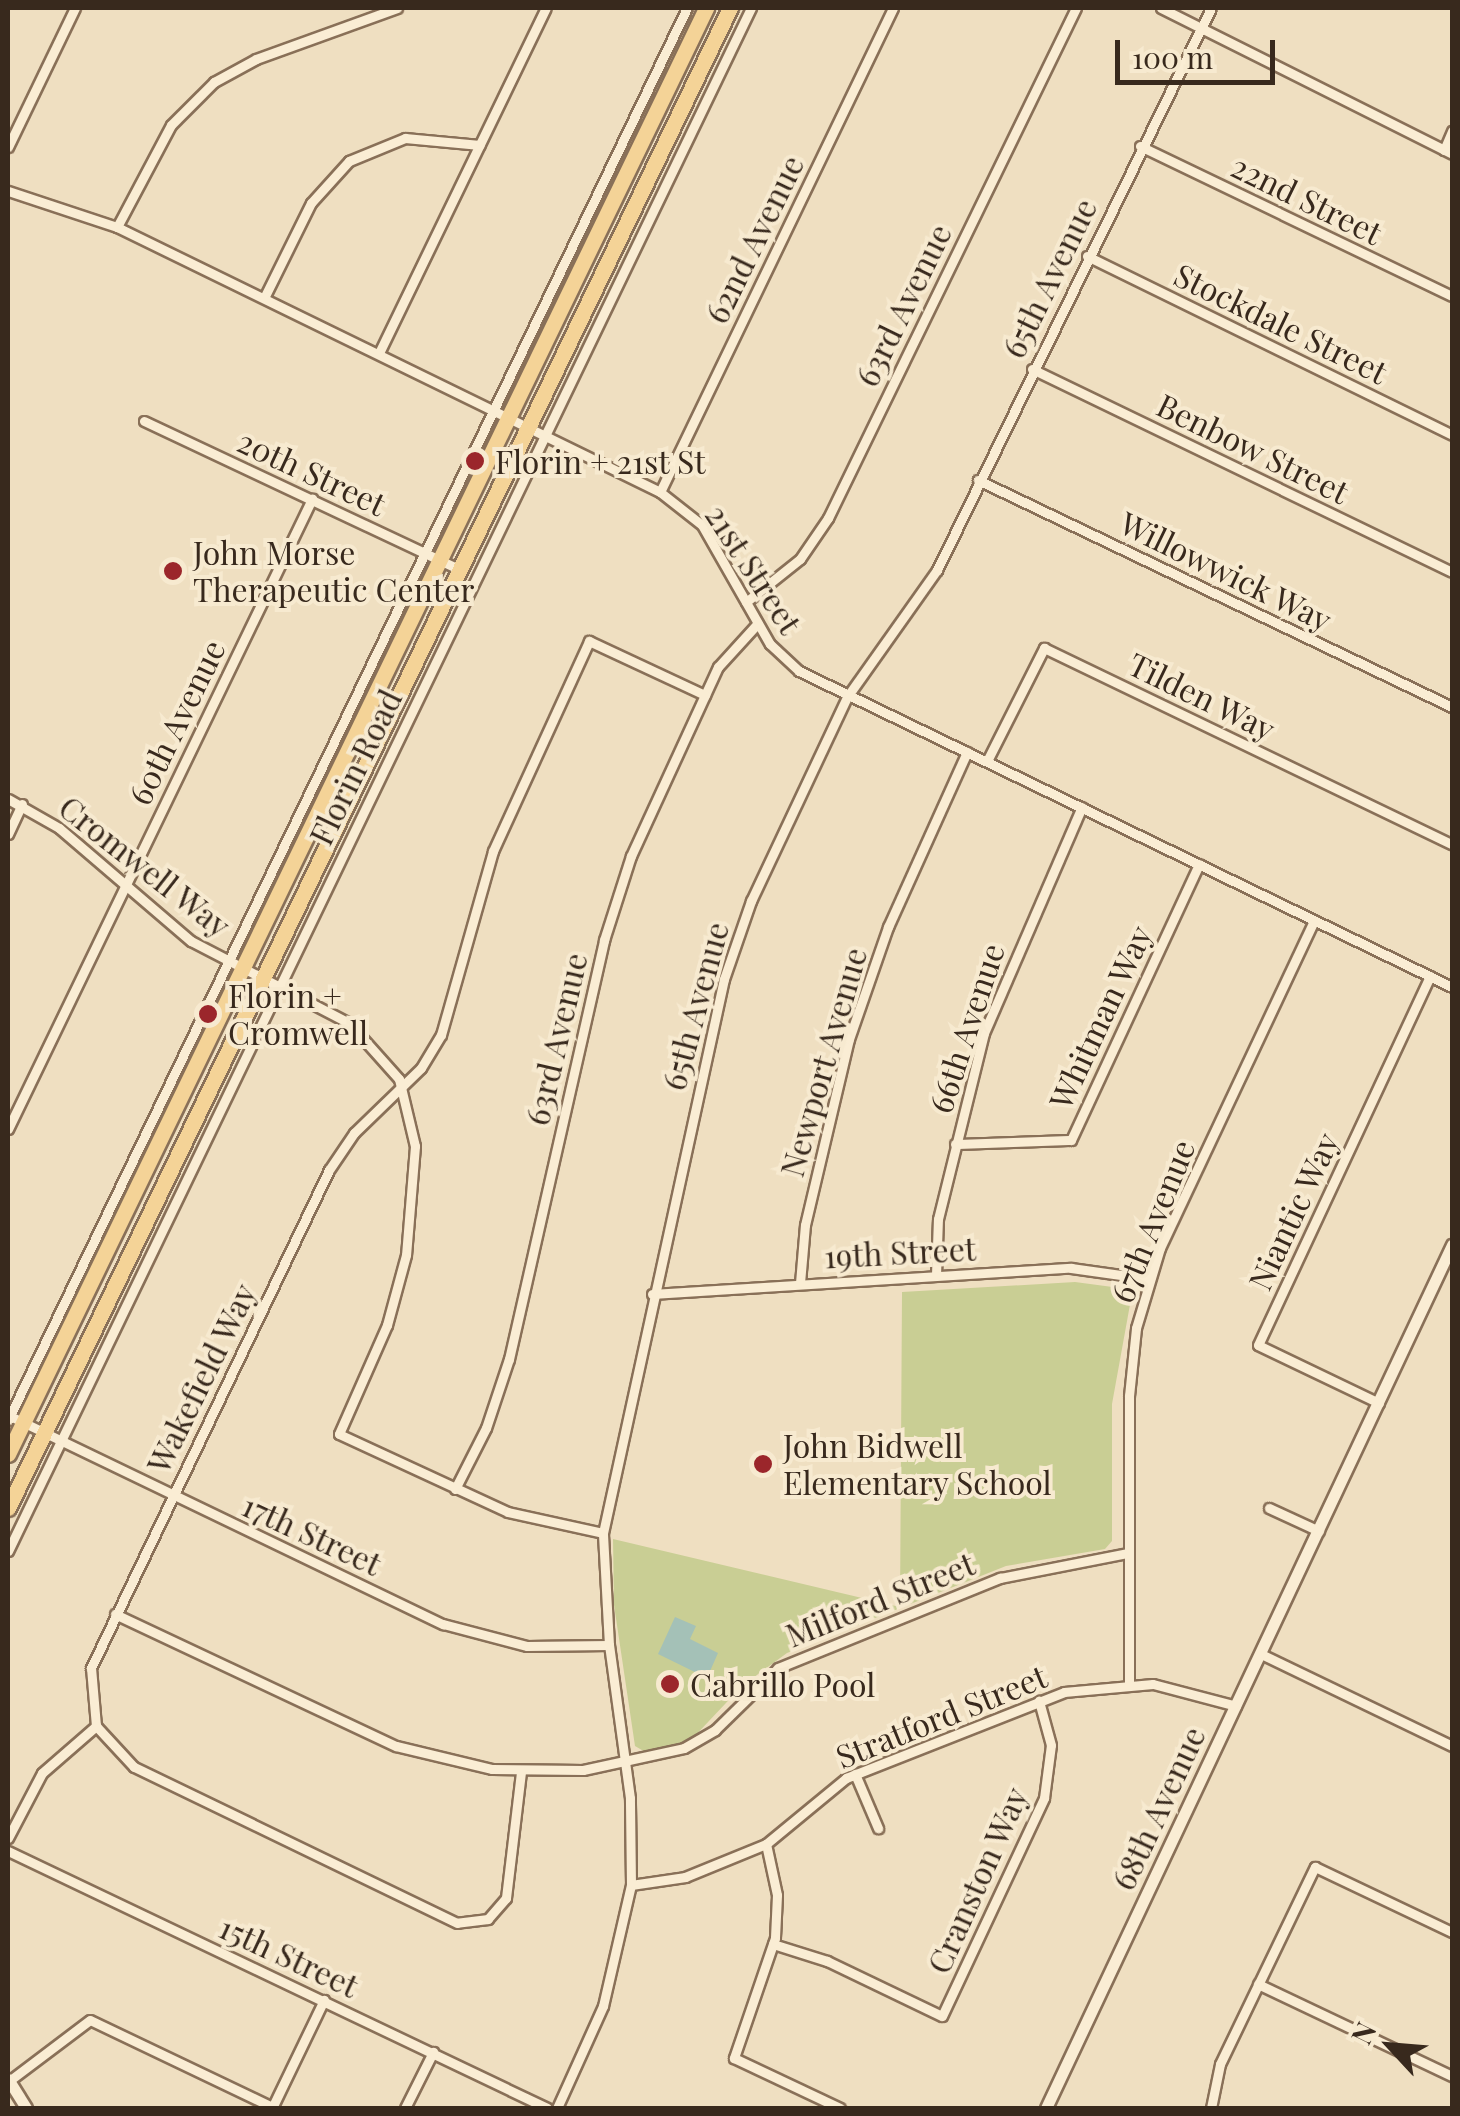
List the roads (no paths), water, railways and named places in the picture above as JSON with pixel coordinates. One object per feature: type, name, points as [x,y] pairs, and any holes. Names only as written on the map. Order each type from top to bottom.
[{"type":"main road","name":"Florin Road","points":[[8,1454],[12,1418],[501,412],[706,8]]},
{"type":"main road","name":"Florin Road","points":[[8,1508],[730,8]]},
{"type":"street","points":[[8,147],[75,8]]},
{"type":"street","points":[[117,227],[171,125],[214,82],[256,59],[397,8]]},
{"type":"street","points":[[379,353],[546,8]]},
{"type":"street","name":"Florin Road","points":[[501,412],[687,8]]},
{"type":"street","name":"Florin Road","points":[[8,1551],[752,8]]},
{"type":"street","name":"62nd Avenue","points":[[660,492],[893,8]]},
{"type":"street","name":"63rd Avenue","points":[[746,602],[800,559],[828,518],[1076,8]]},
{"type":"street","points":[[1160,8],[1448,152],[1452,132]]},
{"type":"street","name":"65th Avenue","points":[[558,2108],[603,2006],[631,1885],[626,1764],[608,1645],[603,1534],[652,1294],[732,952],[847,696],[873,652],[926,591],[1140,146],[1211,8]]},
{"type":"street","points":[[264,298],[311,202],[349,161],[406,138],[480,146]]},
{"type":"street","name":"22nd Street","points":[[1140,146],[1452,296]]},
{"type":"street","name":"21st Street","points":[[8,191],[117,227],[660,492],[702,525],[758,623],[784,660],[847,696],[1452,987]]},
{"type":"street","name":"Stockdale Street","points":[[1087,256],[1452,435]]},
{"type":"street","name":"Benbow Street","points":[[1032,369],[1452,572]]},
{"type":"street","name":"20th Street","points":[[144,421],[459,570]]},
{"type":"street","name":"Willowwick Way","points":[[978,480],[1452,707]]},
{"type":"street","name":"60th Avenue","points":[[8,1129],[312,499]]},
{"type":"street","name":"63rd Avenue","points":[[455,1489],[486,1428],[509,1359],[616,898],[647,814],[706,695],[730,650],[758,623]]},
{"type":"street","name":"Wakefield Way","points":[[96,1726],[91,1668],[115,1614],[329,1170],[354,1132],[403,1087],[442,1035],[493,851],[590,641],[706,695]]},
{"type":"street","name":"Tilden Way","points":[[987,762],[1044,648],[1452,844]]},
{"type":"street","name":"Newport Avenue","points":[[800,1283],[805,1225],[848,1040],[888,927],[967,752]]},
{"type":"street","name":"Cromwell Way","points":[[8,799],[22,804],[126,884],[181,933],[349,1023],[403,1087],[416,1146],[406,1255],[387,1325],[340,1434],[508,1512],[603,1534]]},
{"type":"street","points":[[8,834],[22,804]]},
{"type":"street","name":"66th Avenue","points":[[936,1276],[938,1219],[955,1144],[1000,988],[1082,807]]},
{"type":"street","name":"Whitman Way","points":[[955,1144],[1070,1140],[1199,864]]},
{"type":"street","name":"67th Avenue","points":[[1128,1683],[1128,1396],[1149,1279],[1314,920]]},
{"type":"street","name":"Niantic Way","points":[[1380,1403],[1258,1346],[1430,976]]},
{"type":"street","name":"68th Avenue","points":[[1046,2108],[1452,1245]]},
{"type":"street","name":"19th Street","points":[[652,1294],[1071,1268],[1149,1279]]},
{"type":"street","name":"17th Street","points":[[12,1418],[474,1635],[554,1648],[608,1645]]},
{"type":"street","points":[[1269,1508],[1319,1532]]},
{"type":"street","name":"Milford Street","points":[[115,1614],[396,1746],[521,1772],[626,1764],[699,1741],[760,1680],[795,1660],[1000,1578],[1128,1553]]},
{"type":"street","points":[[1261,1654],[1452,1746]]},
{"type":"street","name":"Stratford Street","points":[[631,1885],[685,1877],[766,1844],[855,1774],[1039,1701],[1128,1683],[1179,1688],[1236,1706]]},
{"type":"street","name":"Cranston Way","points":[[774,1944],[827,1961],[942,2016],[1044,1798],[1051,1746],[1039,1701]]},
{"type":"street","points":[[8,1838],[42,1773],[96,1726],[134,1767],[467,1924],[488,1919],[506,1898],[521,1772]]},
{"type":"street","points":[[855,1774],[878,1828]]},
{"type":"street","points":[[766,1844],[777,1895],[774,1944],[734,2058],[840,2108]]},
{"type":"street","name":"15th Street","points":[[8,1851],[548,2108]]},
{"type":"street","points":[[1211,2108],[1220,2064],[1314,1867],[1452,1932]]},
{"type":"street","points":[[1258,1984],[1452,2076]]},
{"type":"street","points":[[26,2108],[8,2080],[90,2020],[272,2108],[324,2000]]},
{"type":"street","points":[[406,2108],[433,2052]]},
{"type":"water","points":[[675,1617],[696,1626],[690,1639],[718,1653],[707,1678],[658,1654]]},
{"type":"place","name":"Florin + 21st St","points":[[475,461]]},
{"type":"place","name":"John Morse Therapeutic Center","points":[[173,571]]},
{"type":"place","name":"Florin + Cromwell","points":[[208,1014]]},
{"type":"place","name":"John Bidwell Elementary School","points":[[763,1464]]},
{"type":"place","name":"Cabrillo Pool","points":[[670,1684]]}]
